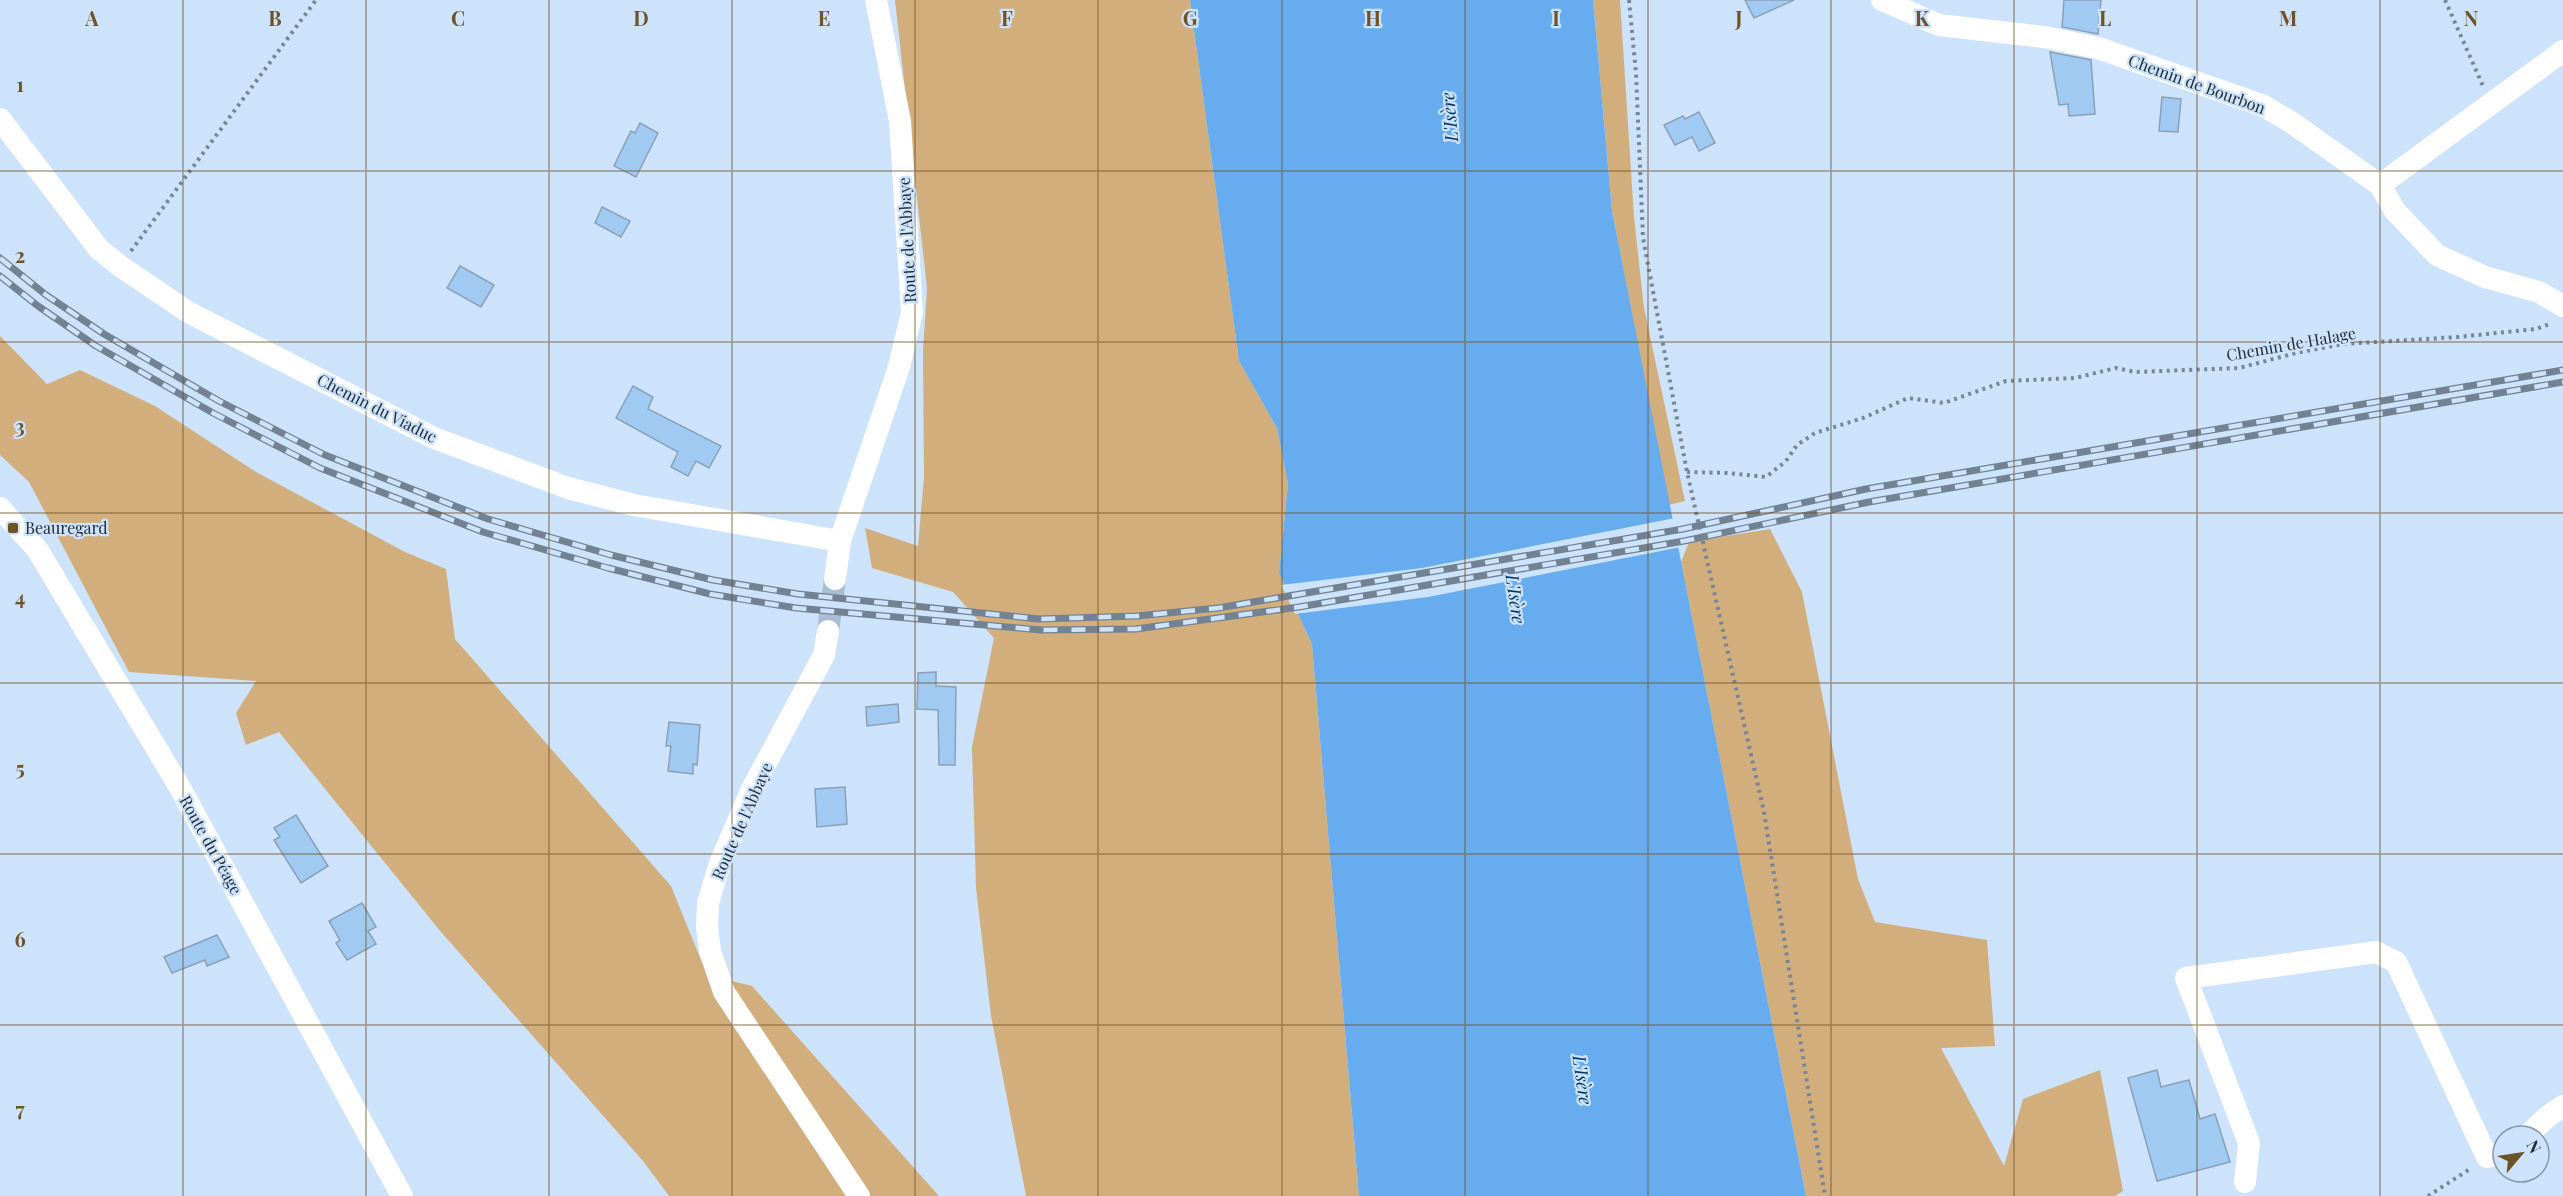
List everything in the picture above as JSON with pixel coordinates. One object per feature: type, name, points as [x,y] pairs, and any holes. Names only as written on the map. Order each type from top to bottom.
[{"type":"street","name":"Route de l'Abbaye","points":[[835,579],[840,541],[899,367],[912,312],[900,121],[876,0]]},
{"type":"street","name":"Chemin de Bourbon","points":[[1882,0],[1940,25],[2044,37],[2098,48],[2231,93],[2264,106],[2291,122],[2380,185]]},
{"type":"street","points":[[2559,314],[2539,292],[2485,277],[2437,255],[2395,211],[2380,185],[2563,51]]},
{"type":"street","name":"Chemin du Viaduc","points":[[0,119],[99,249],[120,266],[188,312],[434,438],[568,488],[634,505],[840,541]]},
{"type":"street","name":"Route du Péage","points":[[4,520],[38,549],[179,786],[402,1196]]},
{"type":"street","name":"Route de l'Abbaye","points":[[828,632],[824,655],[752,789],[720,863],[708,903],[707,927],[710,951],[724,992],[859,1196]]},
{"type":"street","points":[[2245,1182],[2249,1143],[2186,978],[2376,952],[2396,962],[2491,1146]]},
{"type":"street","points":[[2540,1124],[2563,1106]]},
{"type":"path","points":[[120,266],[316,0]]},
{"type":"path","points":[[1629,0],[1636,73],[1643,238],[1687,472],[1764,812],[1825,1196]]},
{"type":"path","points":[[2445,0],[2491,103]]},
{"type":"path","name":"Chemin de Halage","points":[[1687,472],[1766,477],[1786,461],[1797,445],[1815,433],[1863,418],[1908,398],[1944,403],[2006,381],[2075,378],[2116,368],[2135,372],[2239,368],[2343,344],[2525,330],[2559,314]]},
{"type":"path","points":[[2428,1196],[2491,1157]]},
{"type":"shaded area","points":[[895,0],[1190,0],[1239,361],[1277,428],[1288,484],[1279,573],[1312,644],[1359,1196],[1026,1196],[991,1016],[976,888],[972,747],[994,638],[953,592],[872,568],[865,528],[918,546],[924,477],[923,351],[927,288]]},
{"type":"shaded area","points":[[1593,0],[1620,0],[1634,217],[1644,308],[1685,501],[1669,505],[1612,211]]},
{"type":"shaded area","points":[[0,336],[47,384],[80,370],[155,406],[256,472],[405,552],[446,569],[455,639],[671,886],[707,975],[752,986],[939,1196],[669,1196],[643,1161],[441,932],[279,732],[246,745],[236,713],[256,681],[129,672],[29,482],[0,455]]},
{"type":"shaded area","points":[[1770,529],[1802,592],[1858,879],[1875,922],[1987,940],[1995,1046],[1941,1048],[2004,1166],[2023,1099],[2100,1070],[2123,1191],[2115,1196],[1806,1196],[1681,562],[1689,542]]},
{"type":"water","name":"L'Isère","points":[[1190,0],[1593,0],[1612,211],[1806,1196],[1359,1196],[1312,644],[1279,573],[1288,484],[1277,428],[1239,361]]},
{"type":"pier","points":[[1675,518],[1681,547],[1428,597],[1295,614],[1281,585],[1422,568]]},
{"type":"building","points":[[1745,0],[1794,0],[1754,18]]},
{"type":"building","points":[[2064,0],[2101,0],[2098,34],[2062,27]]},
{"type":"building","points":[[2050,52],[2091,60],[2095,114],[2069,116],[2068,104],[2059,105]]},
{"type":"building","points":[[2162,97],[2181,99],[2178,132],[2159,131]]},
{"type":"building","points":[[1699,112],[1715,143],[1699,151],[1692,137],[1675,145],[1664,125],[1683,116],[1685,119]]},
{"type":"building","points":[[640,123],[658,133],[636,177],[614,166],[631,131],[635,133]]},
{"type":"building","points":[[602,207],[630,221],[621,237],[595,223]]},
{"type":"building","points":[[460,266],[494,285],[481,307],[447,288]]},
{"type":"building","points":[[633,386],[653,397],[648,409],[721,446],[709,468],[696,461],[688,476],[671,467],[678,452],[616,418]]},
{"type":"building","points":[[936,672],[936,686],[956,687],[955,765],[939,765],[938,710],[917,709],[918,673]]},
{"type":"building","points":[[898,704],[899,722],[867,726],[866,707]]},
{"type":"building","points":[[669,722],[700,725],[697,765],[693,764],[693,774],[668,771],[671,746],[666,746]]},
{"type":"building","points":[[845,787],[847,824],[817,827],[815,789]]},
{"type":"building","points":[[296,815],[328,866],[301,883],[274,840],[280,837],[274,828]]},
{"type":"building","points":[[362,903],[376,927],[368,931],[376,944],[347,960],[336,943],[340,940],[329,921]]},
{"type":"building","points":[[217,935],[229,957],[207,966],[205,960],[172,973],[164,957]]},
{"type":"building","points":[[2157,1070],[2161,1087],[2189,1080],[2200,1119],[2215,1114],[2230,1162],[2157,1181],[2128,1078]]},
{"type":"tunnel","points":[[828,631],[835,579]]},
{"type":"railway","points":[[0,258],[46,295],[104,334],[219,401],[325,455],[488,519],[611,555],[713,580],[798,594],[1039,619],[1137,616],[1218,608],[1683,529],[1866,489],[2563,370]]},
{"type":"railway","points":[[0,276],[38,306],[96,346],[213,413],[320,468],[483,532],[710,594],[796,608],[1041,630],[1136,629],[1299,607],[1684,541],[1869,502],[2563,382]]},
{"type":"place","name":"Beauregard","points":[[13,528]]}]
